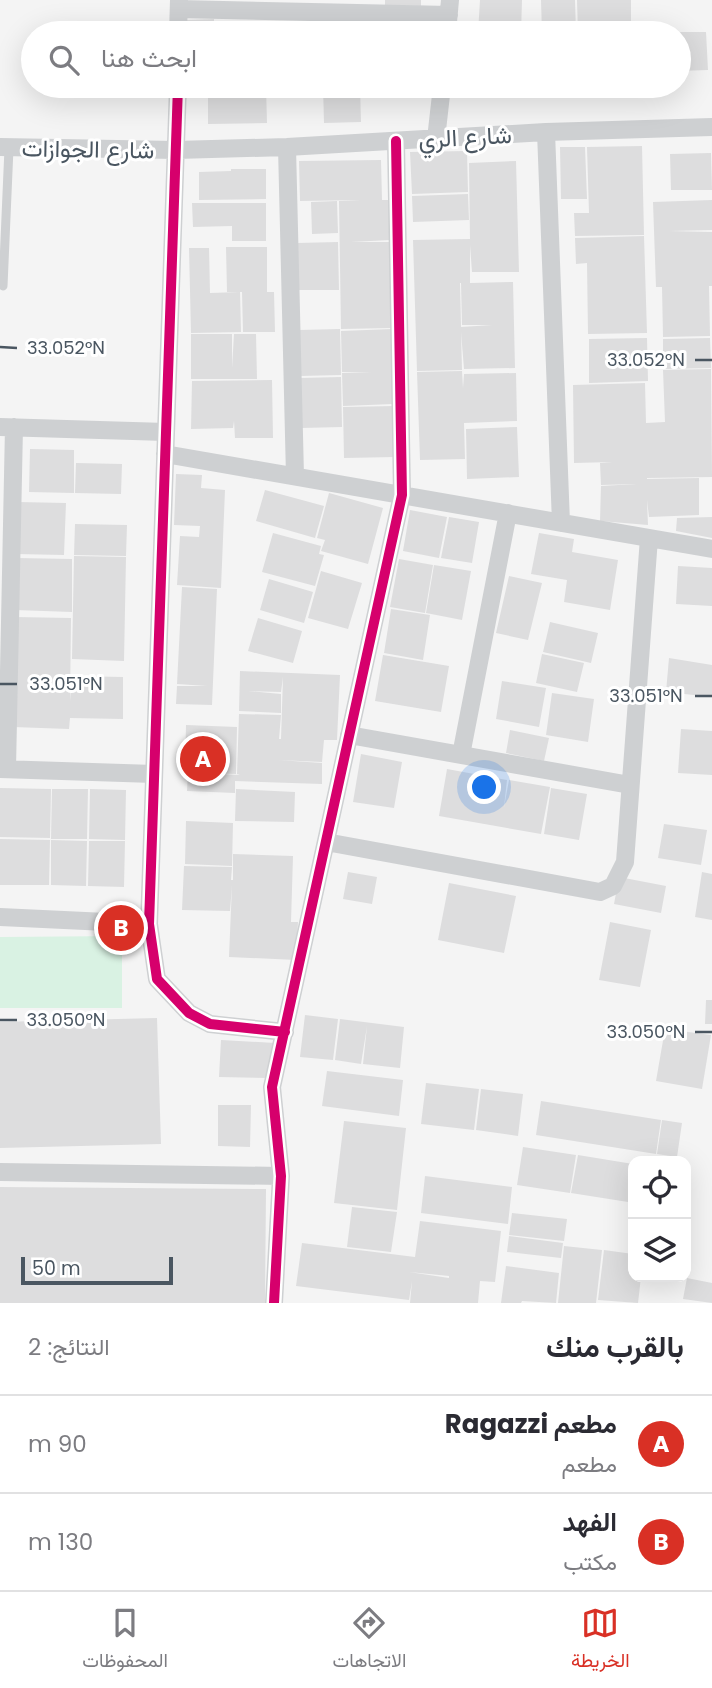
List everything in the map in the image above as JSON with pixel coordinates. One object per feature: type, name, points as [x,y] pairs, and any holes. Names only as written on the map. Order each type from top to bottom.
[{"type":"street","points":[[179,5],[354,7],[449,16]]},
{"type":"street","points":[[178,98],[149,924],[157,979],[188,1013],[210,1024],[285,1032]]},
{"type":"street","points":[[436,139],[441,98]]},
{"type":"street","name":"شارع الري","points":[[176,150],[287,147],[546,132],[712,127]]},
{"type":"street","points":[[546,132],[561,523]]},
{"type":"street","points":[[274,1303],[281,1175],[272,1087],[402,495],[396,141]]},
{"type":"street","points":[[287,147],[295,476]]},
{"type":"street","name":"شارع الجوازات","points":[[4,148],[176,150]]},
{"type":"street","points":[[154,774],[4,769],[7,427],[166,432]]},
{"type":"street","points":[[165,454],[712,549]]},
{"type":"street","points":[[461,755],[508,513]]},
{"type":"street","points":[[326,842],[600,892],[612,886],[625,862],[649,538]]},
{"type":"street","points":[[349,735],[630,785]]},
{"type":"street","points":[[0,917],[149,924]]},
{"type":"street","points":[[0,1172],[281,1175]]},
{"type":"lane","points":[[2,286],[4,148]]},
{"type":"green space","points":[[122,936],[122,1008],[0,1008],[0,937]]},
{"type":"building","points":[[385,0],[421,0],[421,6],[385,5]]},
{"type":"building","points":[[480,0],[522,0],[521,21],[479,21]]},
{"type":"building","points":[[541,0],[575,0],[576,21],[542,21]]},
{"type":"building","points":[[577,0],[631,0],[631,21],[578,21]]},
{"type":"building","points":[[214,19],[214,21],[186,21]]},
{"type":"building","points":[[691,32],[706,32],[708,70],[691,71]]},
{"type":"building","points":[[208,98],[266,98],[267,123],[208,124]]},
{"type":"building","points":[[323,98],[360,98],[361,122],[324,123]]},
{"type":"building","points":[[642,146],[644,235],[575,236],[574,213],[589,213],[587,147]]},
{"type":"building","points":[[560,147],[585,147],[587,199],[561,199]]},
{"type":"building","points":[[467,151],[468,192],[412,194],[410,152]]},
{"type":"building","points":[[711,153],[712,190],[671,190],[670,154]]},
{"type":"building","points":[[381,160],[382,200],[389,200],[390,240],[351,242],[390,242],[392,328],[341,329],[339,201],[360,200],[300,201],[299,161]]},
{"type":"building","points":[[516,161],[519,272],[472,272],[470,245],[470,283],[513,282],[515,368],[464,369],[461,332],[462,370],[417,371],[413,240],[470,239],[469,163]],"holes":[[[461,283],[462,325],[492,325],[461,327]]]},
{"type":"building","points":[[266,169],[266,199],[199,200],[199,172]]},
{"type":"building","points":[[468,194],[469,220],[413,222],[412,196]]},
{"type":"building","points":[[712,200],[712,230],[669,231],[712,232],[710,336],[663,337],[662,287],[656,287],[653,202]]},
{"type":"building","points":[[337,201],[338,233],[312,234],[311,202]]},
{"type":"building","points":[[192,203],[266,203],[266,241],[232,241],[232,226],[193,227]]},
{"type":"building","points":[[644,236],[647,333],[588,334],[587,263],[576,264],[575,238]]},
{"type":"building","points":[[338,242],[339,290],[298,290],[297,243]]},
{"type":"building","points":[[226,247],[267,247],[267,292],[274,292],[275,332],[243,332],[242,292],[227,292]]},
{"type":"building","points":[[189,248],[209,248],[210,293],[240,292],[241,332],[191,333]]},
{"type":"building","points":[[340,329],[341,375],[300,376],[299,330]]},
{"type":"building","points":[[392,329],[393,404],[343,406],[342,373],[372,372],[342,372],[341,331]]},
{"type":"building","points":[[191,334],[232,334],[232,368],[234,334],[256,334],[257,379],[191,379]]},
{"type":"building","points":[[647,338],[648,381],[589,383],[589,339]]},
{"type":"building","points":[[710,338],[711,368],[663,369],[663,339]]},
{"type":"building","points":[[711,369],[712,477],[647,478],[699,478],[699,515],[649,517],[647,500],[648,525],[600,521],[601,486],[637,484],[601,485],[600,463],[612,462],[574,463],[573,385],[645,383],[646,423],[665,422],[663,370]]},
{"type":"building","points":[[462,371],[463,388],[464,374],[516,373],[517,421],[464,423],[465,459],[420,460],[417,372]]},
{"type":"building","points":[[341,377],[342,427],[301,428],[300,378]]},
{"type":"building","points":[[272,380],[273,438],[235,438],[234,421],[233,428],[191,429],[192,381]]},
{"type":"building","points":[[395,406],[395,457],[344,458],[343,407]]},
{"type":"building","points":[[517,427],[519,477],[467,479],[466,429]]},
{"type":"building","points":[[30,449],[74,450],[74,493],[29,492]]},
{"type":"building","points":[[76,463],[122,464],[121,494],[75,493]]},
{"type":"building","points":[[176,474],[202,475],[201,488],[225,490],[221,588],[177,585],[180,536],[199,537],[200,526],[174,525]]},
{"type":"building","points":[[265,490],[324,506],[315,538],[256,521]]},
{"type":"building","points":[[329,493],[383,508],[368,564],[321,551],[325,540],[317,538]]},
{"type":"building","points":[[18,502],[66,503],[64,555],[16,554]]},
{"type":"building","points":[[410,510],[447,517],[439,558],[403,551]]},
{"type":"building","points":[[449,517],[479,522],[472,563],[441,558]]},
{"type":"building","points":[[712,517],[712,538],[676,531],[677,518]]},
{"type":"building","points":[[75,524],[127,525],[126,556],[74,555]]},
{"type":"building","points":[[273,533],[321,546],[319,554],[324,555],[315,586],[262,572]]},
{"type":"building","points":[[539,533],[574,539],[572,552],[618,560],[610,610],[564,602],[567,580],[531,574]]},
{"type":"building","points":[[74,556],[126,557],[124,661],[72,659]]},
{"type":"building","points":[[16,558],[72,559],[72,612],[15,610]]},
{"type":"building","points":[[399,559],[433,565],[425,613],[390,607]]},
{"type":"building","points":[[434,565],[471,571],[462,620],[426,613]]},
{"type":"building","points":[[678,566],[712,568],[712,606],[676,604]]},
{"type":"building","points":[[321,571],[362,583],[348,629],[308,618]]},
{"type":"building","points":[[509,576],[542,583],[528,640],[496,633]]},
{"type":"building","points":[[269,579],[313,592],[304,623],[260,610]]},
{"type":"building","points":[[182,587],[217,589],[212,705],[176,704],[177,686],[207,686],[177,684]]},
{"type":"building","points":[[391,609],[430,615],[423,660],[384,653]]},
{"type":"building","points":[[15,617],[71,618],[70,701],[72,676],[123,677],[123,719],[70,718],[69,729],[13,727]]},
{"type":"building","points":[[258,618],[302,631],[293,663],[248,651]]},
{"type":"building","points":[[550,622],[598,633],[591,663],[543,652]]},
{"type":"building","points":[[542,654],[584,663],[577,692],[536,683]]},
{"type":"building","points":[[383,655],[449,666],[441,712],[375,701]]},
{"type":"building","points":[[669,658],[712,665],[712,697],[666,692]]},
{"type":"building","points":[[240,671],[340,675],[337,740],[324,740],[322,762],[278,760],[322,763],[322,784],[235,781],[235,793],[187,791],[186,725],[237,727],[236,774],[198,773],[240,775],[237,774],[239,714],[281,715],[281,739],[283,677],[281,692],[248,691],[281,694],[281,713],[239,711]]},
{"type":"building","points":[[502,681],[546,688],[539,727],[496,719]]},
{"type":"building","points":[[552,693],[594,699],[588,742],[546,735]]},
{"type":"building","points":[[681,729],[712,731],[712,775],[678,773]]},
{"type":"building","points":[[510,730],[549,738],[544,761],[506,753]]},
{"type":"building","points":[[361,754],[402,762],[394,808],[353,802]]},
{"type":"building","points":[[447,769],[507,780],[504,807],[509,780],[550,787],[541,834],[439,816]]},
{"type":"building","points":[[0,788],[51,789],[50,838],[0,837]]},
{"type":"building","points":[[551,788],[587,794],[579,840],[544,834]]},
{"type":"building","points":[[52,789],[88,789],[87,839],[51,839]]},
{"type":"building","points":[[90,789],[126,790],[125,840],[89,839]]},
{"type":"building","points":[[236,789],[295,792],[294,822],[235,821]]},
{"type":"building","points":[[186,821],[233,823],[232,866],[185,864]]},
{"type":"building","points":[[664,824],[707,830],[701,865],[658,858]]},
{"type":"building","points":[[0,839],[50,840],[49,885],[0,885]]},
{"type":"building","points":[[51,840],[87,841],[86,886],[51,885]]},
{"type":"building","points":[[89,841],[125,841],[124,887],[88,886]]},
{"type":"building","points":[[233,854],[293,856],[291,922],[298,922],[296,960],[229,957],[232,885],[230,911],[182,910],[184,866],[232,867],[233,880]]},
{"type":"building","points":[[348,872],[377,877],[372,904],[343,899]]},
{"type":"building","points":[[702,872],[712,874],[712,920],[695,917]]},
{"type":"building","points":[[619,877],[666,886],[661,913],[614,904]]},
{"type":"building","points":[[449,883],[516,896],[504,953],[438,940]]},
{"type":"building","points":[[610,922],[651,930],[640,987],[599,980]]},
{"type":"building","points":[[706,1000],[712,1000],[712,1024],[705,1024]]},
{"type":"building","points":[[305,1015],[338,1019],[333,1060],[300,1057]]},
{"type":"building","points":[[157,1018],[161,1144],[0,1148],[0,1022]]},
{"type":"building","points":[[340,1019],[404,1027],[400,1068],[363,1064],[367,1026],[361,1064],[335,1060]]},
{"type":"building","points":[[665,1029],[711,1035],[702,1089],[656,1081]]},
{"type":"building","points":[[221,1040],[275,1043],[269,1078],[219,1077]]},
{"type":"building","points":[[327,1071],[403,1080],[399,1116],[322,1106]]},
{"type":"building","points":[[426,1083],[479,1089],[474,1130],[421,1124]]},
{"type":"building","points":[[481,1089],[523,1094],[518,1136],[476,1130]]},
{"type":"building","points":[[541,1101],[661,1120],[656,1154],[536,1135]]},
{"type":"building","points":[[218,1105],[251,1105],[250,1147],[218,1146]]},
{"type":"building","points":[[662,1120],[682,1123],[677,1156],[657,1154]]},
{"type":"building","points":[[344,1121],[406,1128],[397,1210],[334,1203]]},
{"type":"building","points":[[523,1147],[576,1155],[570,1193],[517,1185]]},
{"type":"building","points":[[578,1155],[628,1163],[628,1202],[571,1193]]},
{"type":"building","points":[[425,1176],[512,1187],[508,1224],[421,1213]]},
{"type":"building","points":[[0,1187],[266,1189],[265,1303],[0,1303]]},
{"type":"building","points":[[352,1207],[397,1212],[391,1252],[347,1247]]},
{"type":"building","points":[[512,1213],[567,1219],[564,1241],[509,1235]]},
{"type":"building","points":[[420,1221],[501,1231],[495,1282],[480,1281],[478,1303],[410,1303],[412,1281],[409,1300],[296,1286],[302,1243],[415,1257]],"holes":[[[409,1272],[449,1276],[449,1278]]]},
{"type":"building","points":[[509,1236],[563,1243],[561,1258],[507,1252]]},
{"type":"building","points":[[564,1246],[602,1250],[596,1303],[558,1303]]},
{"type":"building","points":[[604,1250],[628,1253],[628,1282],[640,1282],[638,1303],[598,1300]]},
{"type":"building","points":[[506,1266],[559,1273],[556,1303],[501,1303]]},
{"type":"building","points":[[691,1279],[712,1283],[712,1303],[683,1299],[686,1282],[691,1282]]},
{"type":"cycle path","points":[[178,98],[149,924],[157,979],[189,1013],[210,1024],[285,1032]]},
{"type":"cycle path","points":[[274,1303],[281,1176],[272,1087],[402,495],[396,141]]},
{"type":"place","name":"مطعم Ragazzi","points":[[203,759]]},
{"type":"place","name":"الفهد","points":[[121,928]]}]
